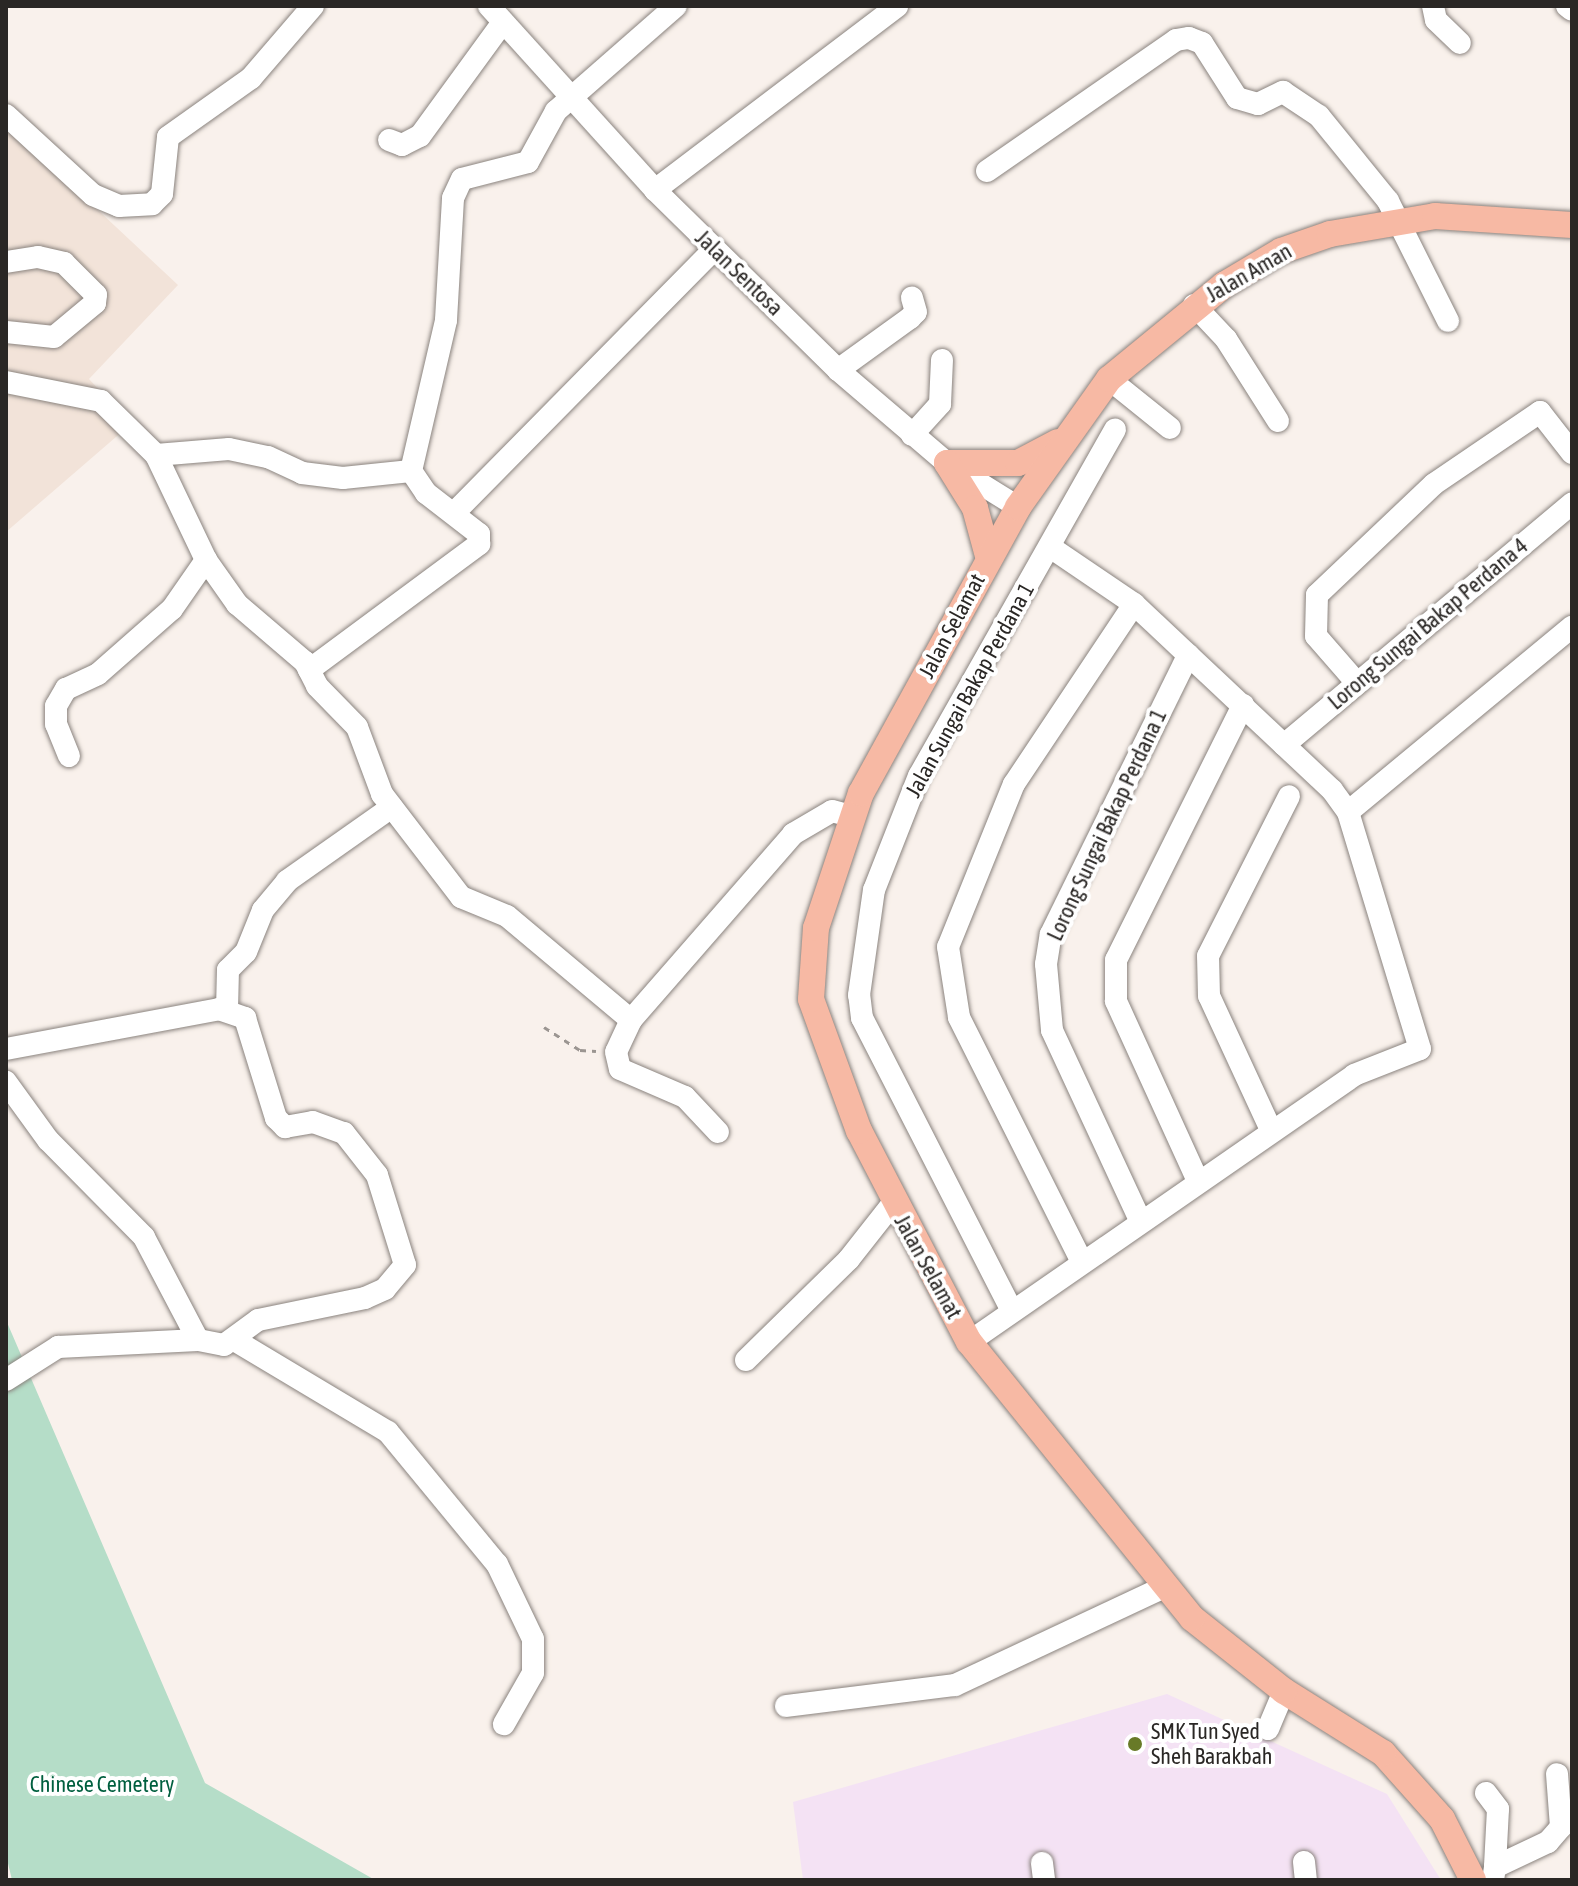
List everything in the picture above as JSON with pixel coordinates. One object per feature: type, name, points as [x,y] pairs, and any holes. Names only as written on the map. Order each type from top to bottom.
[{"type":"main road","name":"Jalan Aman","points":[[1018,507],[1061,440],[1109,379],[1194,305],[1281,251],[1395,220],[1479,216],[1572,225]]},
{"type":"main road","points":[[947,463],[1018,463],[1061,440]]},
{"type":"main road","points":[[947,463],[975,508],[988,556]]},
{"type":"main road","name":"Jalan Selamat","points":[[1018,507],[988,556],[851,816],[816,928],[811,999],[833,1074],[893,1203],[969,1342],[1192,1618],[1284,1691],[1383,1753],[1422,1792],[1487,1876]]},
{"type":"street","points":[[6,115],[93,195],[119,206],[152,204],[162,194],[168,137],[251,78],[313,6]]},
{"type":"street","points":[[309,670],[472,553],[479,534],[455,512],[426,493],[411,471],[446,320],[453,198],[462,179],[528,162],[569,98],[676,6]]},
{"type":"street","points":[[655,190],[897,6]]},
{"type":"street","points":[[1433,6],[1436,20],[1460,43]]},
{"type":"street","points":[[1567,6],[1572,10]]},
{"type":"street","points":[[389,140],[402,145],[420,136],[496,14]]},
{"type":"street","name":"Jalan Sentosa","points":[[496,14],[655,190],[838,370],[947,463],[1018,507]]},
{"type":"street","points":[[987,171],[1176,40],[1189,38],[1202,43],[1237,98],[1258,104],[1283,92],[1319,116],[1388,201],[1448,321]]},
{"type":"street","points":[[455,512],[714,249]]},
{"type":"street","points":[[6,262],[38,257],[64,263],[96,295],[95,303],[54,337],[6,332]]},
{"type":"street","points":[[838,370],[910,318],[916,312],[912,298]]},
{"type":"street","points":[[1194,305],[1226,339],[1278,421]]},
{"type":"street","points":[[912,435],[940,404],[942,360]]},
{"type":"street","points":[[1109,379],[1170,428]]},
{"type":"street","points":[[6,382],[101,401],[156,455],[206,560],[237,604],[309,670],[329,702],[357,727],[392,807],[461,897],[507,916],[631,1020]]},
{"type":"street","points":[[1357,683],[1316,636],[1317,595],[1434,484],[1540,412],[1572,453]]},
{"type":"street","name":"Jalan Sungai Bakap Perdana 1","points":[[1012,1311],[862,1018],[859,995],[874,890],[889,846],[958,703],[1115,430]]},
{"type":"street","points":[[156,455],[229,449],[268,457],[302,473],[343,478],[411,471]]},
{"type":"street","name":"Lorong Sungai Bakap Perdana 4","points":[[1284,745],[1572,503]]},
{"type":"street","points":[[969,1342],[1197,1179],[1354,1075],[1420,1049],[1348,812],[1243,705],[1134,604],[1050,547]]},
{"type":"street","points":[[69,756],[56,724],[56,706],[66,689],[98,674],[172,609],[196,583],[206,560]]},
{"type":"street","points":[[1082,1262],[959,1017],[948,947],[1014,784],[1134,604]]},
{"type":"street","points":[[1348,812],[1572,627]]},
{"type":"street","name":"Lorong Sungai Bakap Perdana 1","points":[[1140,1220],[1052,1030],[1046,964],[1051,934],[1188,655]]},
{"type":"street","points":[[1197,1179],[1116,1001],[1116,960],[1243,705]]},
{"type":"street","points":[[1271,1130],[1209,996],[1208,956],[1289,796]]},
{"type":"street","points":[[227,1010],[228,970],[246,952],[263,910],[287,881],[392,807]]},
{"type":"street","points":[[718,1132],[685,1097],[620,1069],[616,1052],[631,1020],[793,834],[832,811],[851,816]]},
{"type":"street","points":[[6,1049],[227,1010],[250,1024],[276,1118],[285,1127],[313,1122],[344,1133],[377,1175],[405,1265],[385,1289],[365,1298],[258,1320],[236,1341]]},
{"type":"street","points":[[6,1082],[48,1140],[144,1237],[198,1340]]},
{"type":"street","points":[[746,1360],[849,1259],[893,1203]]},
{"type":"street","points":[[6,1380],[58,1347],[236,1341],[388,1432],[497,1564],[533,1639],[533,1673],[504,1724]]},
{"type":"street","points":[[786,1706],[955,1685],[1166,1586]]},
{"type":"street","points":[[1268,1729],[1284,1691]]},
{"type":"street","points":[[1487,1876],[1548,1842],[1561,1827],[1557,1774]]},
{"type":"street","points":[[1486,1793],[1498,1809],[1487,1876]]},
{"type":"path","points":[[544,1027],[580,1050],[616,1052]]},
{"type":"shaded area","points":[[6,124],[178,285],[89,379],[131,424],[6,532]]},
{"type":"shaded area","name":"SMK Tun Syed Sheh Barakbah","points":[[1167,1694],[1387,1794],[1441,1880],[803,1880],[793,1802]]},
{"type":"green space","name":"Chinese Cemetery","points":[[6,1320],[205,1783],[375,1880],[12,1880],[6,1855]]},
{"type":"place","name":"SMK Tun Syed Sheh Barakbah","points":[[1135,1744]]}]
